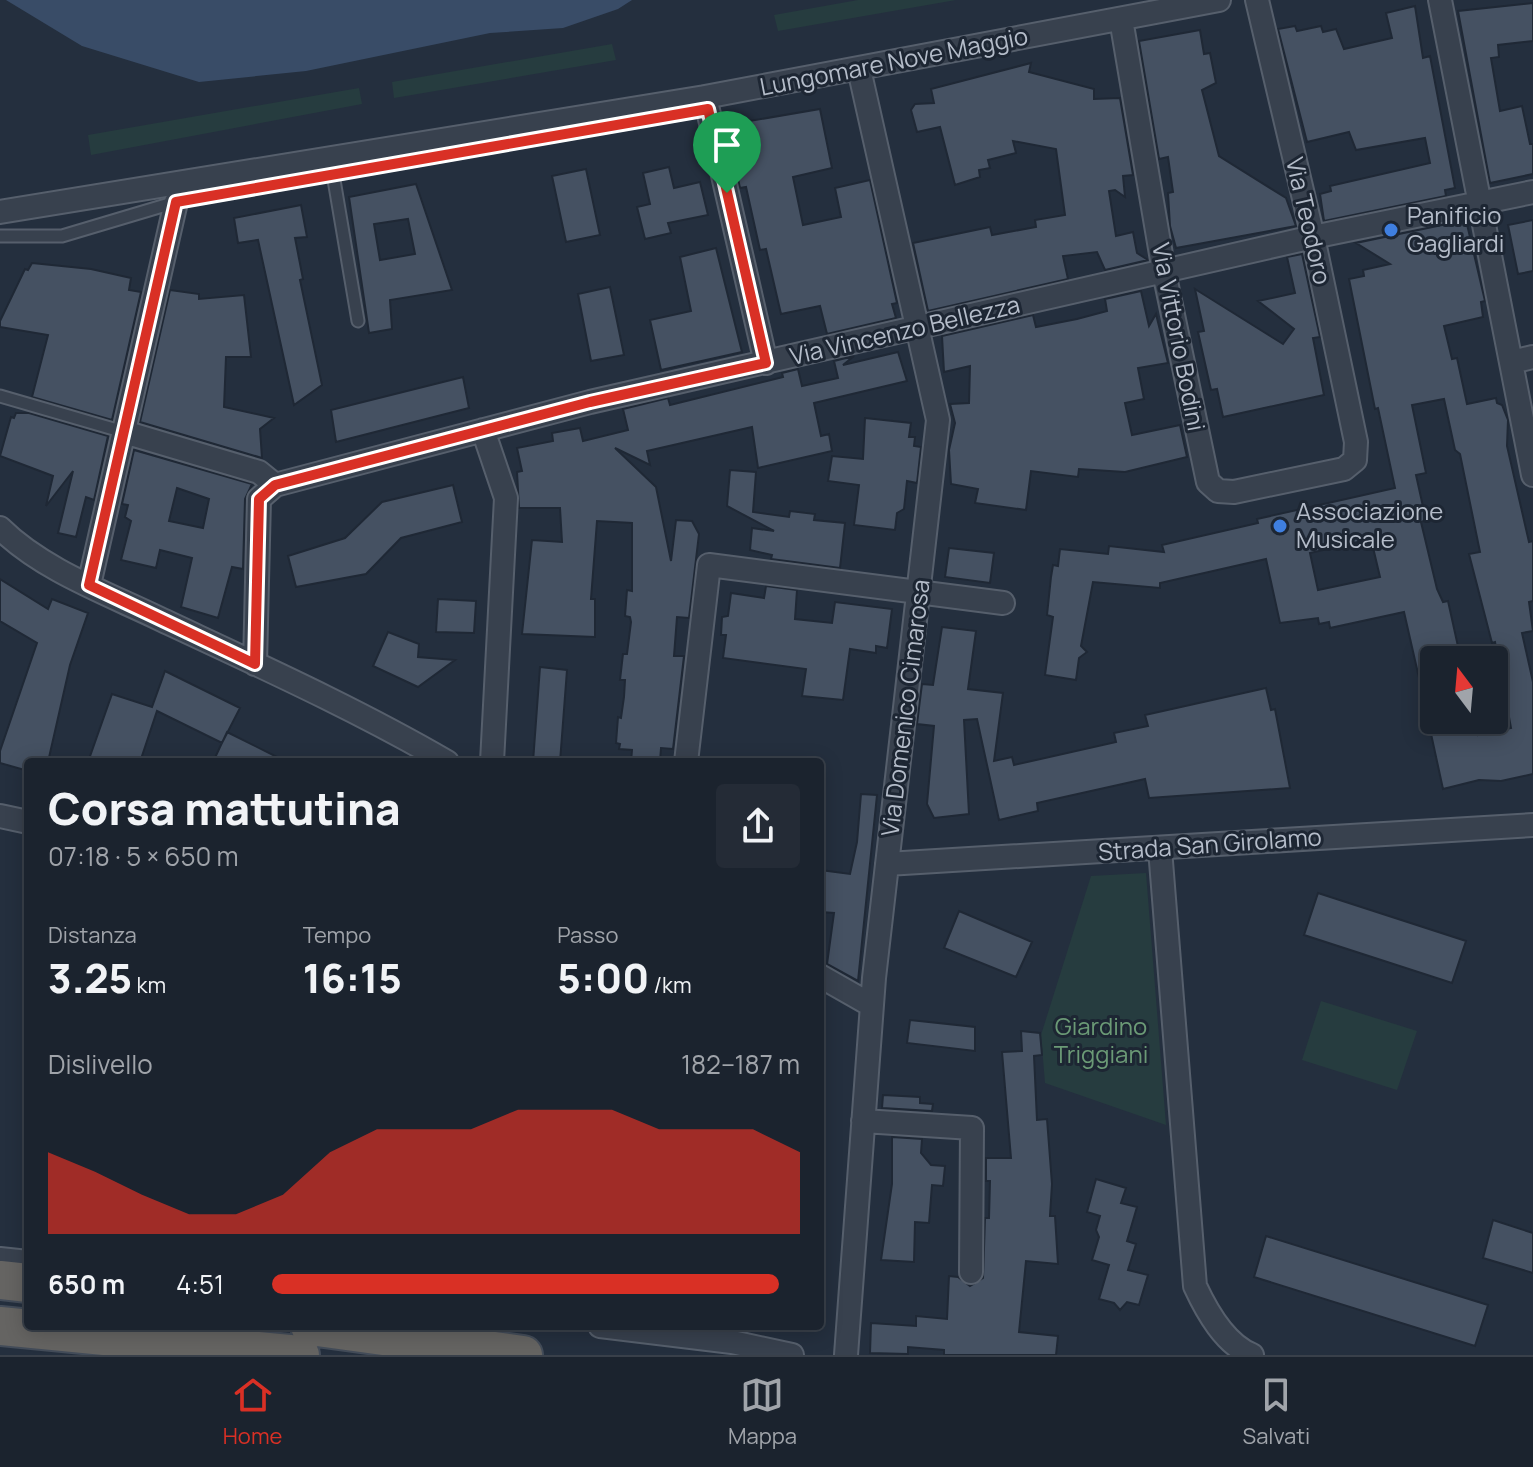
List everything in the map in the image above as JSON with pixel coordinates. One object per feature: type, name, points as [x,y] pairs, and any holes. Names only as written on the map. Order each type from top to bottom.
[{"type":"highway","points":[[0,1280],[24,1283]]},
{"type":"highway","points":[[0,1297],[24,1300]]},
{"type":"highway","points":[[0,1326],[24,1328]]},
{"type":"highway","points":[[42,1330],[300,1355]]},
{"type":"highway","points":[[339,1330],[523,1355]]},
{"type":"highway","points":[[0,1348],[86,1354],[210,1346]]},
{"type":"street","name":"Lungomare Nove Maggio","points":[[0,212],[706,103],[859,69],[1219,0]]},
{"type":"street","name":"Via Teodoro","points":[[1257,0],[1313,237],[1356,442]]},
{"type":"street","points":[[1440,0],[1480,201],[1522,359],[1533,475]]},
{"type":"street","name":"Via Vittorio Bodini","points":[[1121,19],[1164,272],[1208,482],[1218,491],[1234,492],[1344,469],[1355,460],[1356,442]]},
{"type":"street","name":"Via Domenico Cimarosa","points":[[846,1355],[871,1005],[938,420],[859,69]]},
{"type":"street","points":[[706,103],[766,363]]},
{"type":"street","name":"Via Vincenzo Bellezza","points":[[275,485],[590,402],[1313,237],[1533,192]]},
{"type":"street","points":[[89,585],[176,202]]},
{"type":"street","points":[[483,430],[506,498],[492,758]]},
{"type":"street","points":[[124,432],[259,472],[275,485],[259,499],[255,664]]},
{"type":"street","points":[[0,528],[13,541],[89,585],[372,718],[440,758]]},
{"type":"street","points":[[686,758],[709,565],[1003,603]]},
{"type":"street","points":[[0,816],[24,821]]},
{"type":"street","name":"Strada San Girolamo","points":[[887,864],[1533,825]]},
{"type":"street","points":[[1160,849],[1195,1286],[1205,1309],[1223,1332],[1252,1355]]},
{"type":"street","points":[[824,978],[871,1005]]},
{"type":"street","points":[[863,1121],[972,1128],[971,1272]]},
{"type":"street","points":[[0,1259],[24,1262]]},
{"type":"street","points":[[633,1330],[732,1342],[792,1355]]},
{"type":"lane","points":[[0,236],[62,236],[176,202],[706,103]]},
{"type":"lane","points":[[333,174],[358,321]]},
{"type":"lane","points":[[0,396],[124,432]]},
{"type":"green space","points":[[858,0],[956,0],[778,31],[774,15]]},
{"type":"green space","points":[[612,44],[616,60],[394,98],[392,82]]},
{"type":"green space","points":[[359,88],[362,104],[91,155],[88,135]]},
{"type":"green space","name":"Giardino Triggiani","points":[[1146,873],[1166,1125],[1045,1083],[1041,1035],[1091,876]]},
{"type":"green space","points":[[1321,1001],[1417,1031],[1397,1090],[1302,1060]]},
{"type":"water","points":[[6,0],[632,0],[618,9],[563,28],[490,33],[306,71],[199,82],[82,46]]},
{"type":"building","points":[[1533,3],[1533,41],[1498,45],[1499,57],[1491,58],[1500,111],[1522,106],[1530,144],[1533,144],[1533,174],[1490,183],[1458,11]]},
{"type":"building","points":[[1415,6],[1423,58],[1430,56],[1455,188],[1445,190],[1446,196],[1324,221],[1320,194],[1331,191],[1330,186],[1430,163],[1425,138],[1356,150],[1349,132],[1307,142],[1278,29],[1295,26],[1297,31],[1321,26],[1323,32],[1336,29],[1344,49],[1392,38],[1386,13]]},
{"type":"building","points":[[1200,30],[1204,54],[1210,53],[1216,83],[1202,90],[1219,156],[1286,198],[1296,226],[1176,248],[1170,226],[1168,193],[1173,192],[1168,157],[1159,159],[1139,41]]},
{"type":"building","points":[[1031,63],[1029,72],[1094,89],[1094,99],[1120,98],[1133,175],[1123,176],[1125,197],[1115,190],[1109,191],[1116,236],[1133,232],[1137,253],[1148,260],[1105,270],[1097,252],[1063,256],[1068,279],[928,311],[913,243],[990,227],[992,235],[1036,227],[1035,220],[1065,215],[1056,149],[1013,141],[1016,153],[988,160],[990,168],[979,170],[980,177],[955,185],[940,127],[917,132],[911,110],[915,104],[934,103],[931,89]]},
{"type":"building","points":[[820,109],[832,168],[793,177],[803,225],[841,217],[835,188],[870,180],[897,303],[892,304],[896,318],[827,334],[820,306],[781,314],[766,249],[760,250],[746,187],[740,188],[726,125]]},
{"type":"building","points":[[669,167],[674,188],[700,182],[708,215],[668,223],[671,233],[645,239],[637,207],[650,204],[643,173]]},
{"type":"building","points":[[586,169],[600,235],[566,242],[552,176]]},
{"type":"building","points":[[416,184],[452,290],[390,300],[392,329],[369,333],[349,197]],"holes":[[[408,219],[415,254],[380,260],[374,224]]]},
{"type":"building","points":[[301,205],[307,237],[295,238],[303,279],[300,280],[322,385],[294,405],[258,240],[238,243],[234,218]]},
{"type":"building","points":[[1466,220],[1485,301],[1481,302],[1483,317],[1444,326],[1452,359],[1457,358],[1467,404],[1496,398],[1497,403],[1502,405],[1508,420],[1507,446],[1529,542],[1533,541],[1533,601],[1529,602],[1533,631],[1522,633],[1533,682],[1533,774],[1501,781],[1479,780],[1443,789],[1431,734],[1508,734],[1511,728],[1508,712],[1508,646],[1492,643],[1469,554],[1480,552],[1460,454],[1455,450],[1444,399],[1412,405],[1426,473],[1416,475],[1426,520],[1421,522],[1437,589],[1443,602],[1448,601],[1458,646],[1420,646],[1420,682],[1404,612],[1330,628],[1329,622],[1319,624],[1318,618],[1280,623],[1266,559],[1160,583],[1160,588],[1093,582],[1081,646],[1087,652],[1079,658],[1076,680],[1045,675],[1053,617],[1047,615],[1051,577],[1053,565],[1058,566],[1060,549],[1108,554],[1109,546],[1164,552],[1162,545],[1258,523],[1257,519],[1395,488],[1378,408],[1375,409],[1349,279],[1364,276],[1363,270],[1390,264],[1356,243]],"holes":[[[1371,539],[1380,577],[1318,590],[1310,553]]]},
{"type":"building","points":[[1533,220],[1533,271],[1518,274],[1508,225]]},
{"type":"building","points":[[716,248],[742,352],[661,370],[650,320],[691,311],[680,257]]},
{"type":"building","points":[[1302,254],[1320,337],[1313,338],[1324,395],[1223,417],[1217,389],[1211,390],[1198,332],[1204,331],[1195,289],[1283,344],[1294,329],[1258,301],[1295,293],[1287,257]]},
{"type":"building","points":[[32,263],[91,269],[131,278],[129,290],[141,292],[112,420],[32,397],[48,335],[0,327],[0,321],[25,269],[28,270]]},
{"type":"building","points":[[610,287],[624,355],[591,361],[578,294]]},
{"type":"building","points":[[170,290],[199,294],[199,299],[244,295],[251,357],[226,357],[224,407],[274,418],[260,429],[262,458],[140,422]]},
{"type":"building","points":[[1141,291],[1149,326],[1156,314],[1168,363],[1138,368],[1144,399],[1125,403],[1132,435],[1180,425],[1187,457],[1125,472],[1079,469],[1078,477],[1031,471],[1026,510],[975,503],[978,489],[951,484],[949,450],[955,423],[950,404],[969,403],[970,366],[944,372],[942,336],[1033,315],[1036,327],[1077,319],[1107,311],[1105,299]]},
{"type":"building","points":[[898,352],[907,381],[814,403],[821,436],[829,434],[832,451],[758,468],[752,427],[647,451],[650,465],[615,448],[656,487],[671,561],[676,520],[692,521],[699,534],[689,618],[677,617],[674,656],[684,656],[673,749],[661,748],[660,758],[631,758],[632,750],[619,749],[620,744],[616,743],[618,717],[621,718],[624,697],[625,680],[620,680],[623,654],[627,654],[631,622],[630,617],[625,616],[627,590],[632,591],[632,523],[597,521],[591,599],[595,599],[595,637],[522,634],[532,540],[562,542],[560,508],[519,508],[517,472],[522,471],[517,448],[553,441],[552,433],[580,428],[583,441],[628,430],[623,409],[668,398],[670,405],[783,377],[782,373],[798,369],[802,386],[838,378],[834,361],[854,356],[843,365]]},
{"type":"building","points":[[463,377],[469,408],[336,442],[331,410]]},
{"type":"building","points":[[16,413],[29,413],[108,436],[94,500],[86,497],[76,537],[58,533],[73,471],[46,506],[53,476],[0,456],[11,417],[14,418]]},
{"type":"building","points":[[865,418],[911,423],[909,437],[915,437],[914,446],[921,447],[917,483],[907,481],[904,509],[897,513],[895,530],[854,525],[859,485],[828,481],[832,456],[863,459]]},
{"type":"building","points":[[134,450],[252,484],[245,499],[243,569],[232,567],[218,618],[181,607],[192,558],[160,550],[156,568],[121,560],[131,521],[125,517],[128,505],[122,504]],"holes":[[[177,488],[209,499],[203,528],[169,521]]]},
{"type":"building","points":[[730,470],[756,472],[753,512],[789,517],[790,511],[815,514],[814,520],[845,523],[840,568],[771,559],[772,555],[750,550],[752,528],[774,531],[727,506]]},
{"type":"building","points":[[453,485],[462,522],[401,538],[366,574],[296,587],[288,556],[345,538],[382,502]]},
{"type":"building","points":[[949,548],[994,553],[990,583],[945,577]]},
{"type":"building","points":[[0,579],[48,609],[52,599],[88,613],[70,665],[49,758],[24,758],[24,770],[0,763],[0,751],[37,643],[0,621]]},
{"type":"building","points":[[766,586],[797,590],[795,619],[832,623],[835,602],[892,609],[887,648],[876,646],[876,653],[850,649],[843,700],[802,696],[806,669],[723,658],[726,635],[721,635],[722,617],[728,616],[731,593],[764,598]]},
{"type":"building","points":[[438,599],[476,601],[474,633],[436,632]]},
{"type":"building","points":[[942,627],[976,631],[968,689],[1003,693],[994,761],[1012,757],[1014,765],[1116,742],[1114,733],[1148,726],[1145,715],[1266,688],[1271,710],[1275,709],[1290,788],[1149,798],[1145,779],[1037,803],[1038,811],[999,820],[977,719],[964,720],[969,814],[934,818],[927,804],[934,726],[917,724],[922,684],[933,685]]},
{"type":"building","points":[[388,632],[419,644],[418,657],[455,660],[418,687],[373,666]]},
{"type":"building","points":[[540,667],[567,670],[560,758],[533,758]]},
{"type":"building","points":[[165,671],[240,708],[222,743],[157,711],[141,758],[89,758],[112,694],[152,707]]},
{"type":"building","points":[[227,732],[279,758],[215,758]]},
{"type":"building","points":[[861,794],[877,795],[858,981],[827,964],[834,913],[824,912],[824,871],[850,874],[857,842]]},
{"type":"building","points":[[1318,893],[1466,941],[1452,983],[1304,935]]},
{"type":"building","points":[[959,911],[1032,942],[1016,977],[944,948]]},
{"type":"building","points":[[910,1020],[975,1027],[975,1051],[907,1043]]},
{"type":"building","points":[[1021,1031],[1040,1033],[1042,1055],[1034,1056],[1037,1120],[1047,1119],[1052,1184],[1050,1216],[1055,1216],[1058,1264],[1026,1261],[1019,1332],[1058,1336],[1056,1355],[944,1355],[944,1350],[908,1347],[908,1354],[870,1353],[871,1323],[916,1326],[916,1316],[947,1319],[949,1276],[958,1277],[970,1286],[983,1278],[990,1181],[986,1181],[986,1158],[1011,1158],[1002,1052],[1022,1051]]},
{"type":"building","points":[[883,1095],[920,1097],[920,1103],[933,1104],[932,1111],[882,1108]]},
{"type":"building","points":[[892,1137],[922,1139],[921,1153],[931,1165],[945,1166],[943,1186],[932,1185],[929,1223],[915,1222],[914,1262],[881,1260],[892,1184]]},
{"type":"building","points":[[1096,1179],[1126,1188],[1121,1203],[1137,1207],[1127,1241],[1136,1244],[1128,1270],[1148,1275],[1139,1305],[1127,1302],[1120,1310],[1114,1303],[1099,1299],[1109,1265],[1092,1260],[1099,1237],[1096,1230],[1100,1216],[1087,1212]]},
{"type":"building","points":[[1493,1220],[1533,1233],[1533,1273],[1483,1258]]},
{"type":"building","points":[[1266,1236],[1488,1305],[1475,1346],[1254,1277]]},
{"type":"place","name":"Panificio Gagliardi","points":[[1391,230]]},
{"type":"place","name":"Associazione Musicale","points":[[1280,526]]},
{"type":"route","points":[[708,109],[727,193],[766,363],[590,402],[275,485],[259,499],[255,664],[89,585],[176,202],[708,109]]}]
